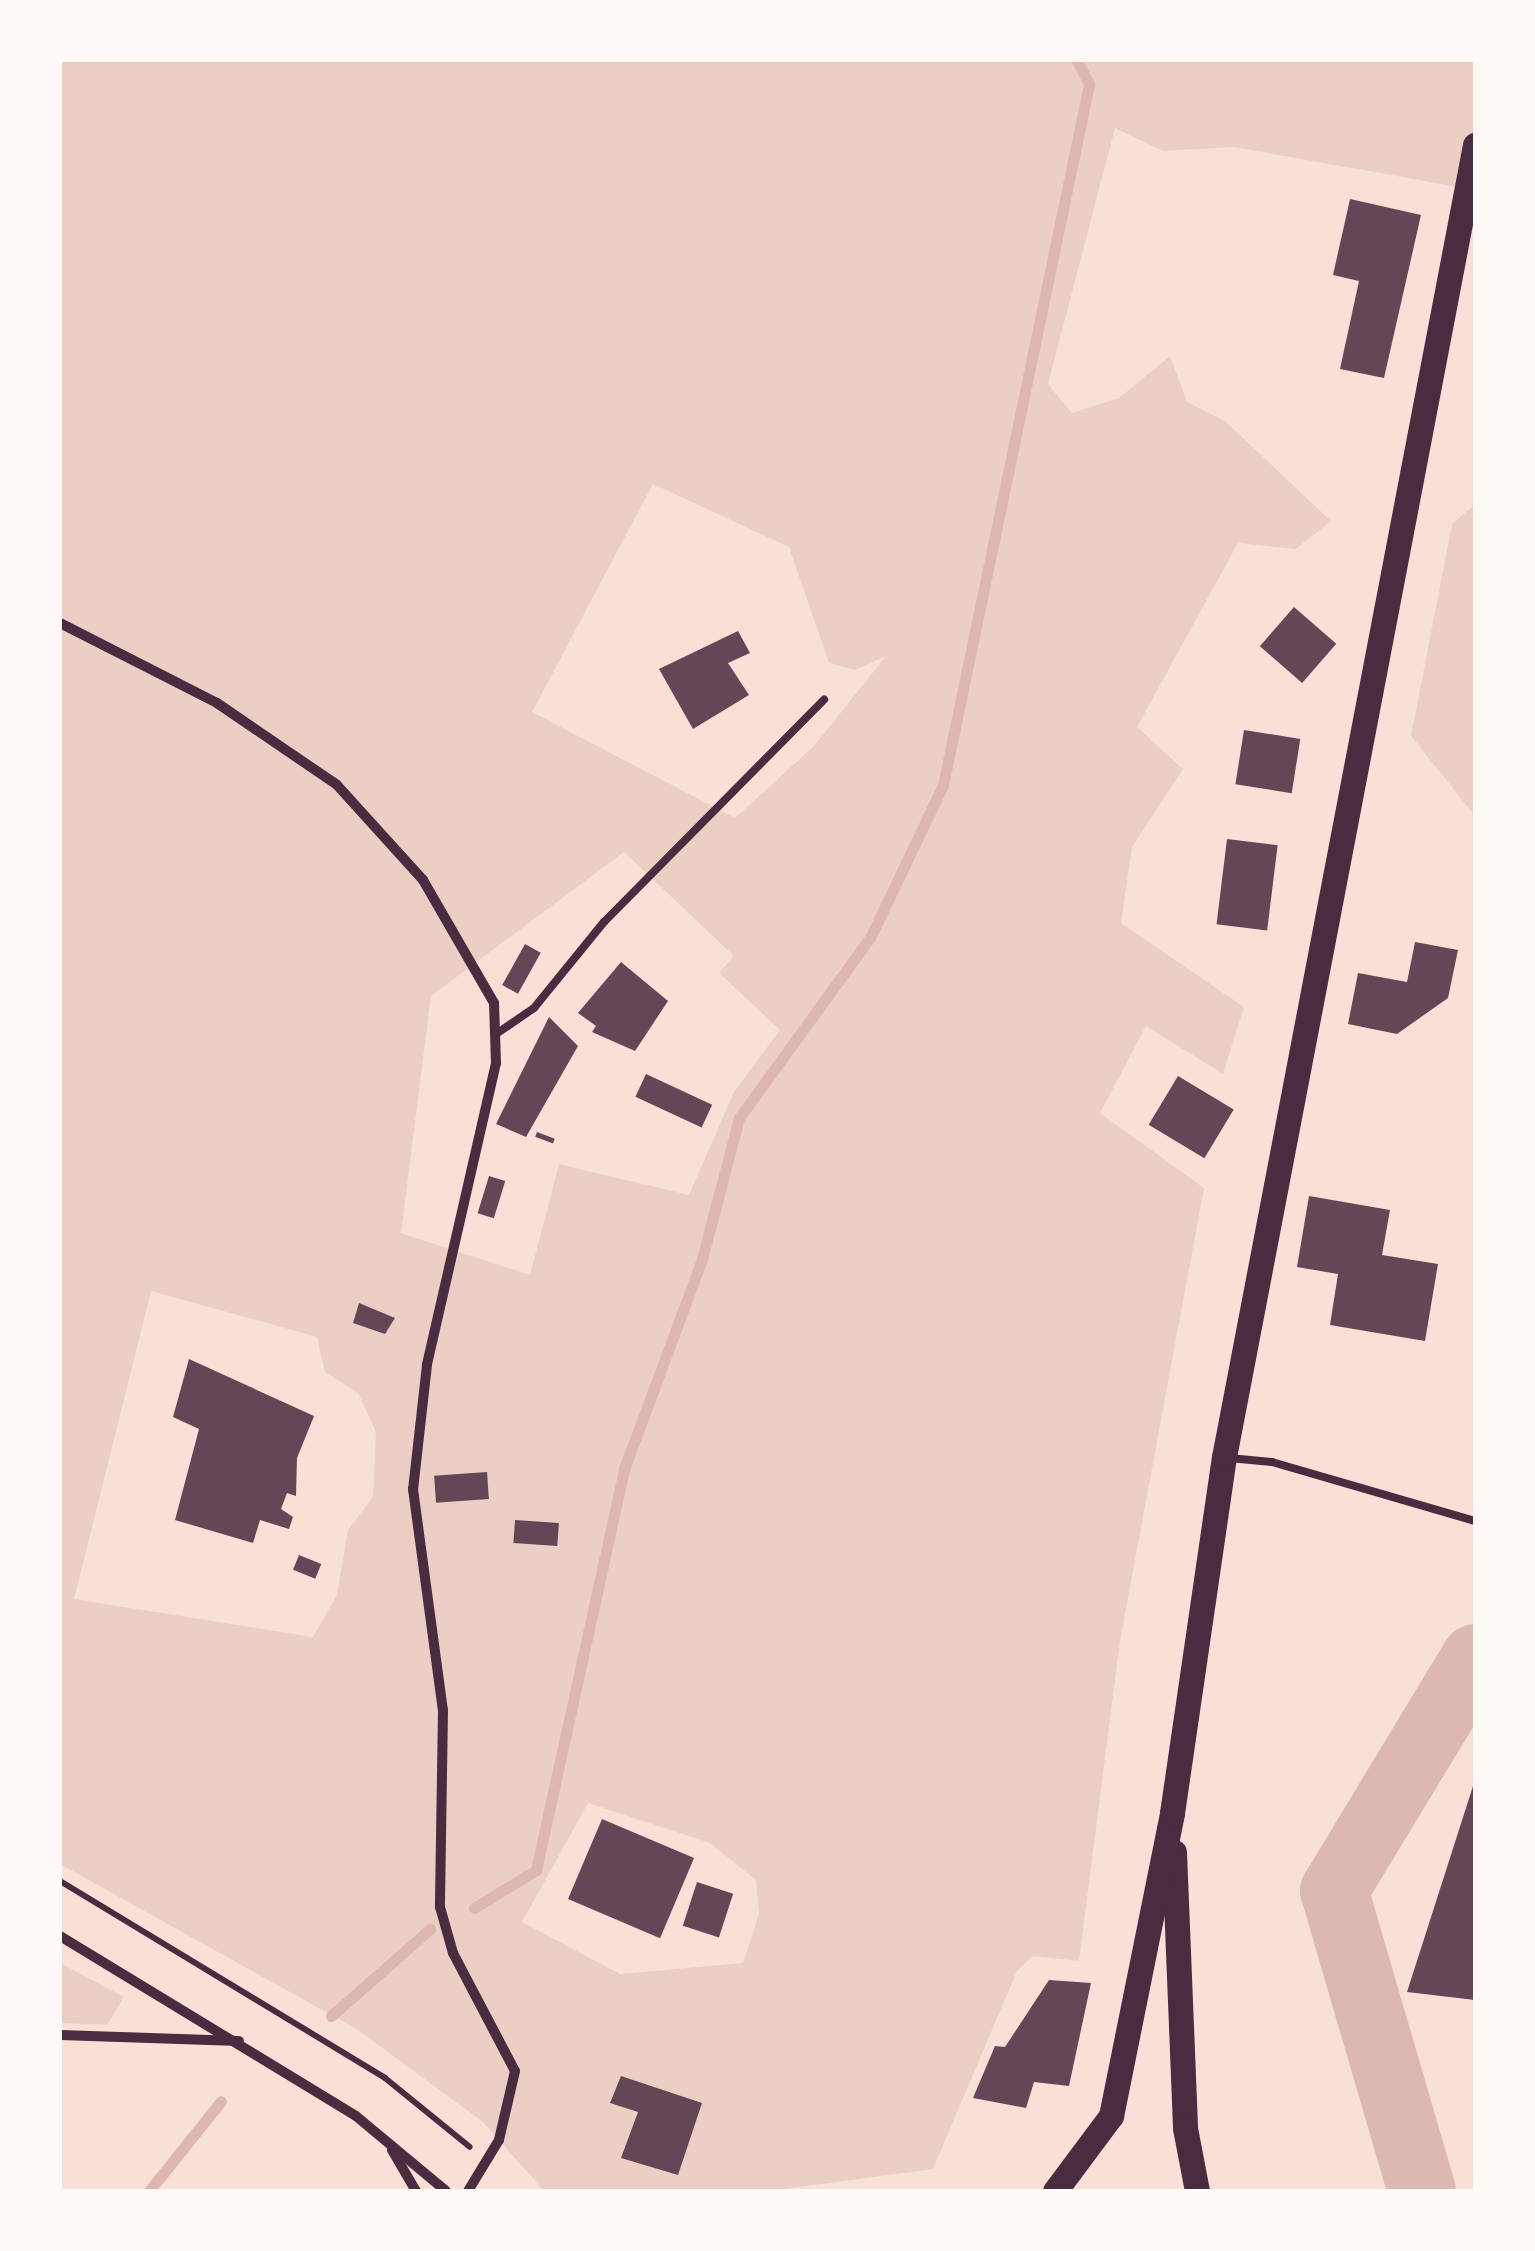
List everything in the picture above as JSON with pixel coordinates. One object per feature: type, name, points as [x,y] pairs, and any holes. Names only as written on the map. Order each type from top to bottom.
[{"type":"main road","points":[[1055,2191],[1111,2116],[1172,1813],[1224,1458],[1475,145]]},
{"type":"main road","points":[[1172,1813],[1185,2128],[1197,2191]]},
{"type":"street","points":[[60,623],[217,703],[338,785],[423,880],[494,1004],[496,1034],[426,1365],[414,1489],[443,1710],[440,1907],[453,1953],[515,2071],[488,2166],[468,2191]]},
{"type":"street","points":[[60,1936],[240,2041],[389,2145],[446,2191]]},
{"type":"street","points":[[60,2034],[240,2041]]},
{"type":"street","points":[[389,2145],[416,2191]]},
{"type":"street","points":[[402,2172],[403,2191]]},
{"type":"lane","points":[[496,1034],[534,1008],[604,922],[824,700]]},
{"type":"lane","points":[[1224,1458],[1272,1462],[1475,1522]]},
{"type":"path","points":[[60,1881],[386,2078],[488,2166]]},
{"type":"shaded area","points":[[60,60],[1475,60],[1475,190],[1234,147],[1163,151],[1115,128],[1048,384],[1072,413],[1119,398],[1170,356],[1187,402],[1225,421],[1331,521],[1296,549],[1238,543],[1137,727],[1183,769],[1132,847],[1121,923],[1244,1007],[1223,1074],[1146,1026],[1100,1113],[1204,1188],[1120,1641],[1079,1961],[1033,1956],[1017,1971],[933,2169],[769,2191],[544,2191],[483,2122],[358,2030],[60,1864]],"holes":[[[653,484],[789,547],[829,663],[855,670],[886,656],[814,746],[735,818],[532,712]],[[624,852],[734,956],[719,973],[780,1030],[734,1092],[689,1195],[559,1164],[530,1275],[401,1233],[431,996]],[[151,1291],[317,1337],[325,1372],[358,1393],[376,1432],[373,1497],[348,1530],[337,1595],[313,1637],[74,1599]],[[588,1803],[710,1843],[756,1880],[759,1914],[743,1963],[620,1974],[522,1922]]]},
{"type":"shaded area","points":[[1475,504],[1475,816],[1411,736],[1452,524]]},
{"type":"shaded area","points":[[60,1963],[124,1997],[107,2025],[60,2023]]},
{"type":"building","points":[[1350,199],[1421,215],[1384,378],[1340,369],[1359,281],[1333,275]]},
{"type":"building","points":[[1294,607],[1336,644],[1302,683],[1260,646]]},
{"type":"building","points":[[738,631],[750,653],[728,663],[749,695],[693,729],[659,669]]},
{"type":"building","points":[[1244,730],[1300,739],[1292,793],[1235,784]]},
{"type":"building","points":[[1227,839],[1278,845],[1267,931],[1217,924]]},
{"type":"building","points":[[1415,942],[1458,950],[1448,998],[1397,1034],[1348,1024],[1358,973],[1407,982]]},
{"type":"building","points":[[525,944],[541,953],[518,994],[502,985]]},
{"type":"building","points":[[621,962],[668,1001],[635,1051],[592,1032],[596,1026],[578,1013]]},
{"type":"building","points":[[549,1017],[578,1046],[526,1137],[496,1124]]},
{"type":"building","points":[[646,1074],[712,1105],[702,1128],[635,1097]]},
{"type":"building","points":[[1178,1076],[1234,1109],[1204,1158],[1149,1125]]},
{"type":"building","points":[[537,1132],[555,1139],[553,1143],[535,1137]]},
{"type":"building","points":[[489,1176],[505,1181],[494,1218],[478,1213]]},
{"type":"building","points":[[1309,1196],[1390,1210],[1382,1255],[1438,1264],[1425,1341],[1330,1325],[1338,1274],[1297,1267]]},
{"type":"building","points":[[359,1303],[395,1318],[385,1334],[353,1323]]},
{"type":"building","points":[[189,1359],[314,1416],[297,1458],[296,1496],[287,1493],[281,1509],[293,1517],[289,1529],[260,1520],[253,1543],[175,1520],[199,1429],[173,1417]]},
{"type":"building","points":[[487,1472],[489,1499],[436,1503],[434,1476]]},
{"type":"building","points":[[515,1520],[559,1523],[557,1546],[513,1543]]},
{"type":"building","points":[[299,1555],[321,1564],[315,1579],[293,1570]]},
{"type":"building","points":[[1474,1783],[1475,2000],[1407,1992]]},
{"type":"building","points":[[602,1819],[694,1858],[660,1938],[568,1899]]},
{"type":"building","points":[[697,1882],[733,1894],[719,1937],[683,1926]]},
{"type":"building","points":[[1049,1980],[1091,1983],[1069,2086],[1034,2082],[1026,2108],[973,2098],[995,2046],[1005,2047]]},
{"type":"building","points":[[621,2076],[702,2103],[678,2175],[621,2158],[638,2112],[610,2103]]},
{"type":"waterway","points":[[474,1908],[536,1870],[624,1469],[702,1259],[739,1118],[870,938],[943,785],[1089,84],[1077,60]]},
{"type":"waterway","points":[[1422,2191],[1334,1891],[1475,1658]]},
{"type":"waterway","points":[[331,2016],[430,1929]]},
{"type":"waterway","points":[[149,2191],[221,2101]]}]
